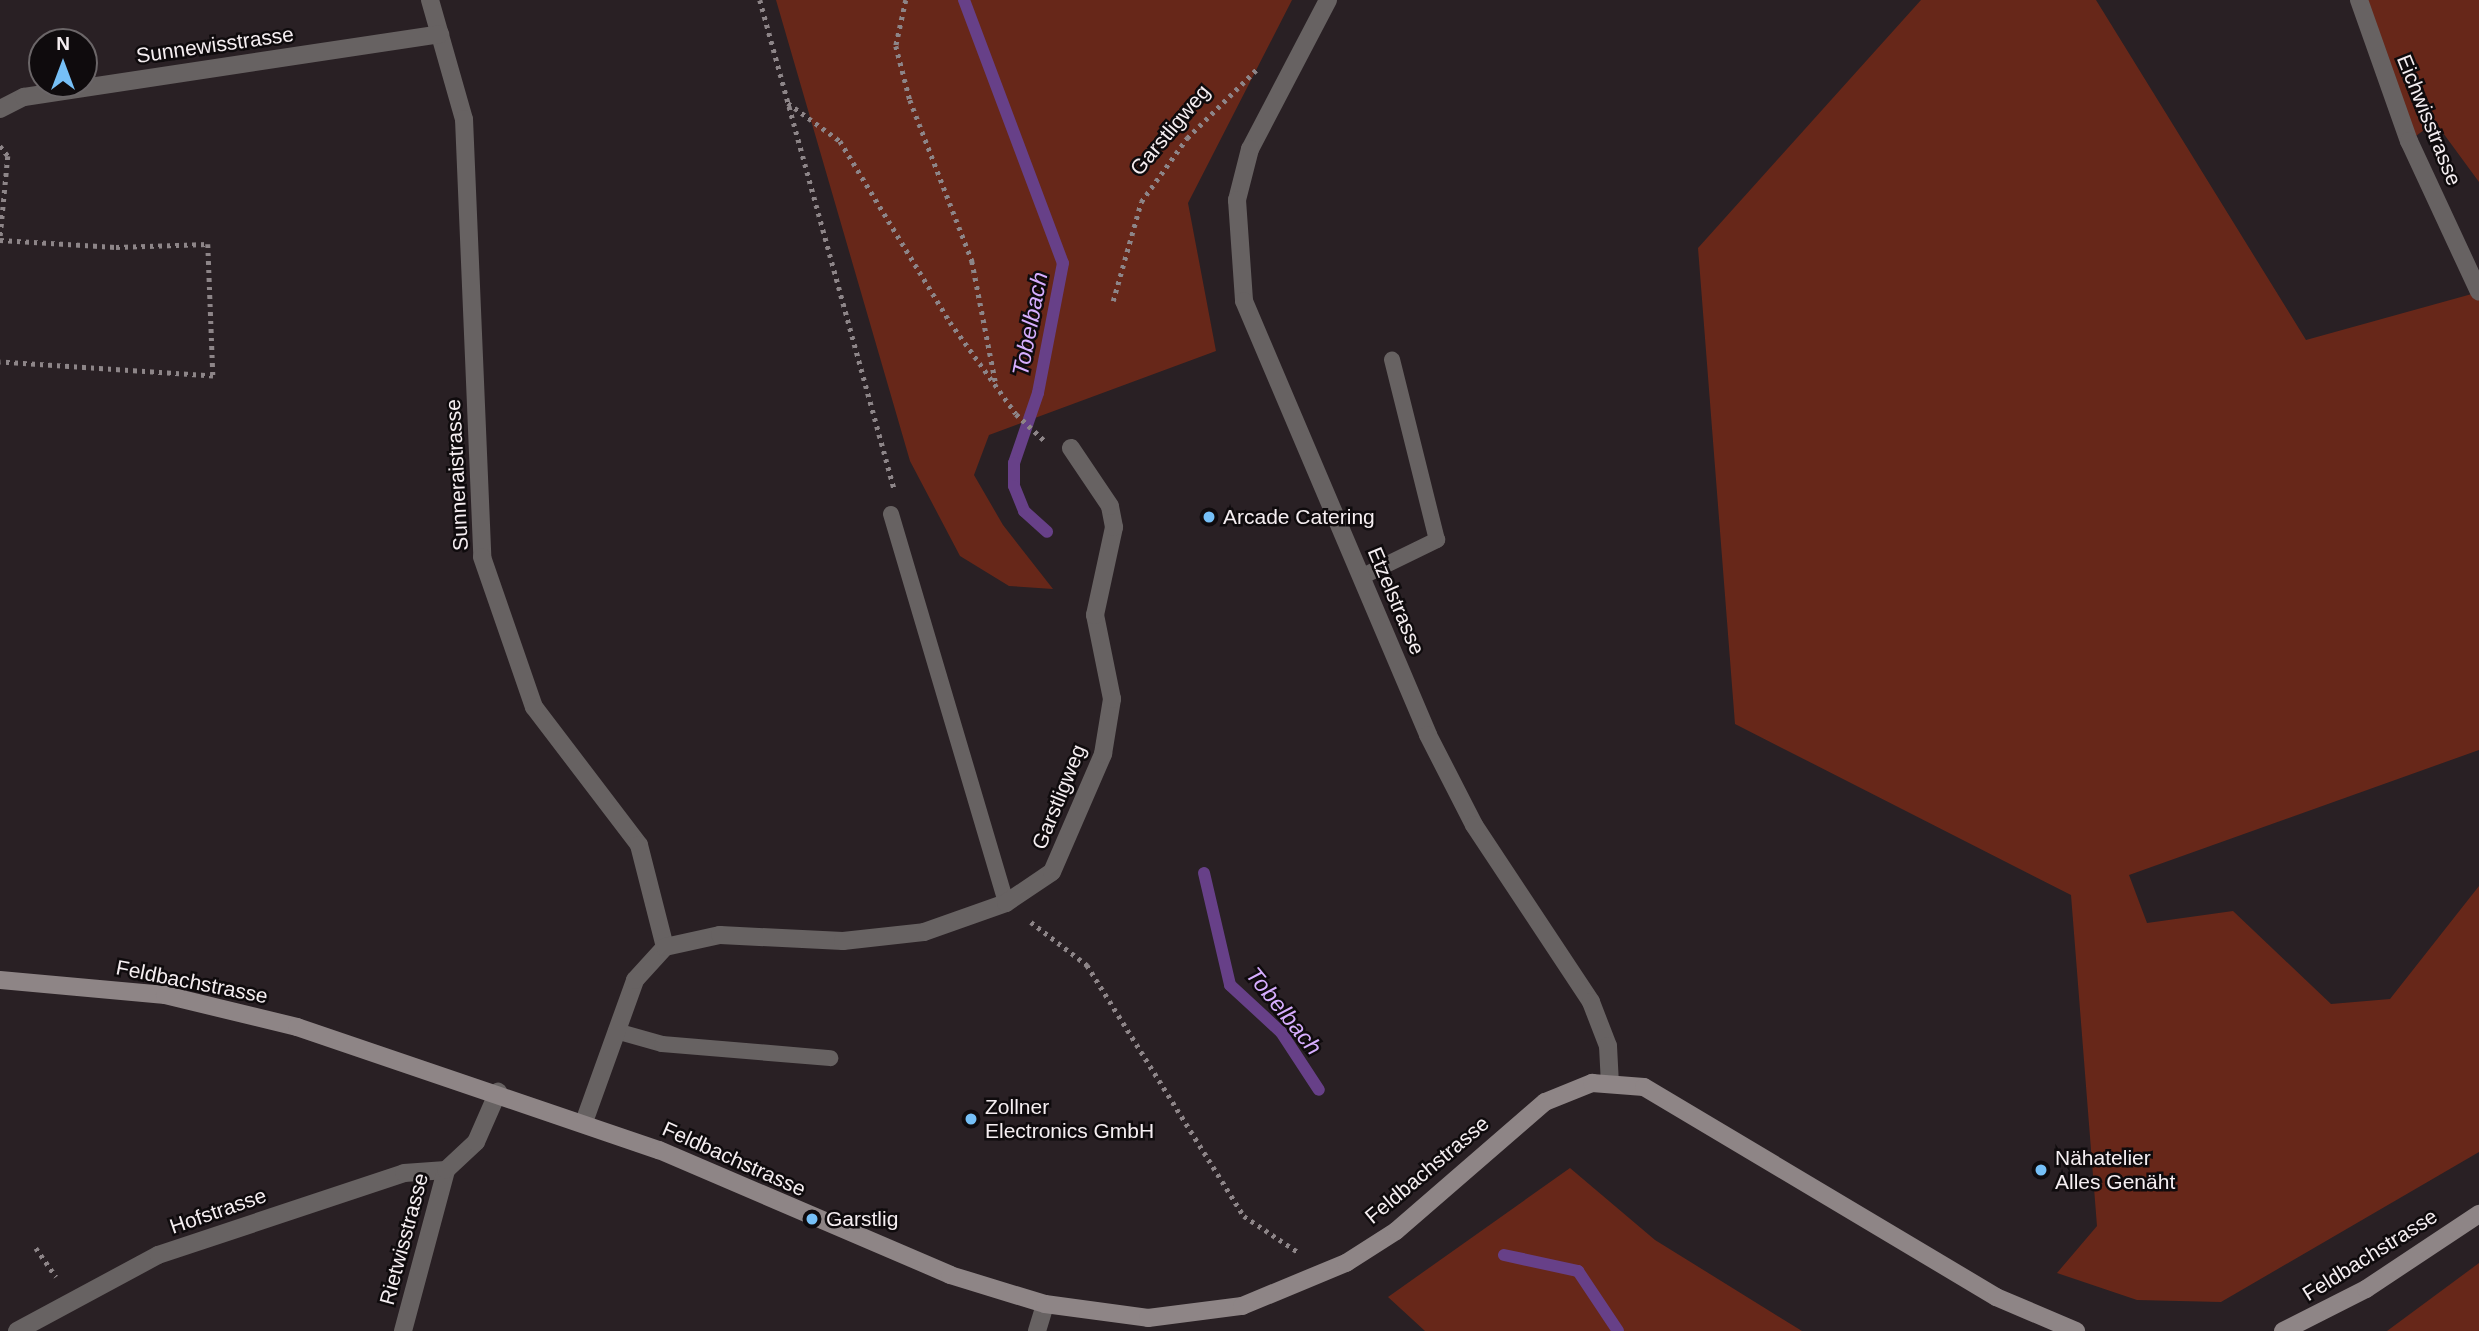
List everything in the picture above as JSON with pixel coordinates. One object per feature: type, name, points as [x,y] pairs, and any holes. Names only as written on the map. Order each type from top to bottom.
[{"type":"main road","name":"Feldbachstrasse","points":[[0,980],[98,986],[213,1006],[498,1092],[584,1122],[913,1262],[1045,1304],[1148,1318],[1192,1316],[1295,1286],[1396,1231],[1545,1102],[1609,1082]]},
{"type":"main road","points":[[1609,1082],[1665,1095],[1996,1297],[2076,1331]]},
{"type":"main road","name":"Feldbachstrasse","points":[[2283,1331],[2366,1290],[2479,1214]]},
{"type":"street","name":"Sunneraistrasse","points":[[430,0],[464,119],[482,557],[534,707],[639,845],[665,947]]},
{"type":"street","name":"Etzelstrasse","points":[[1328,0],[1250,149],[1237,200],[1237,265],[1263,355],[1361,578],[1474,825],[1591,1002],[1608,1046],[1609,1082]]},
{"type":"street","name":"Eichwisstrasse","points":[[2359,0],[2409,141],[2479,292]]},
{"type":"street","name":"Sunnewisstrasse","points":[[0,109],[24,97],[440,34]]},
{"type":"street","name":"Garstligweg","points":[[665,947],[720,935],[895,937],[1006,903],[1042,883],[1061,861],[1103,754],[1110,713],[1107,658],[1095,615],[1114,527],[1110,506],[1071,448]]},
{"type":"street","points":[[584,1122],[616,1031],[642,968],[665,947]]},
{"type":"street","name":"Rietwisstrasse","points":[[403,1331],[446,1170],[476,1142],[498,1092]]},
{"type":"street","name":"Hofstrasse","points":[[17,1331],[158,1255],[404,1173],[446,1170]]},
{"type":"street","points":[[1037,1331],[1045,1304]]},
{"type":"lane","points":[[1361,578],[1437,540],[1392,360]]},
{"type":"lane","points":[[891,514],[1006,903]]},
{"type":"lane","points":[[616,1031],[662,1044],[830,1058]]},
{"type":"path","points":[[760,0],[893,475],[891,514]]},
{"type":"path","points":[[906,0],[896,46],[910,100],[972,261],[997,389]]},
{"type":"path","name":"Garstligweg","points":[[1113,301],[1141,202],[1187,138],[1264,64]]},
{"type":"path","points":[[788,103],[840,141],[997,389],[1016,414],[1042,439]]},
{"type":"path","points":[[0,146],[8,156],[0,240],[208,244],[213,376],[0,362]]},
{"type":"path","points":[[1006,903],[1087,965],[1244,1216],[1305,1256]]},
{"type":"path","points":[[36,1248],[59,1281],[66,1304]]},
{"type":"shaded area","points":[[776,0],[1292,0],[1188,203],[1216,351],[989,435],[974,475],[1003,525],[1053,589],[1009,586],[960,556],[910,461]]},
{"type":"shaded area","points":[[1921,0],[2096,0],[2306,340],[2479,292],[2479,750],[2129,875],[2147,923],[2233,911],[2331,1004],[2390,999],[2479,886],[2479,1152],[2221,1302],[2137,1300],[2057,1273],[2097,1226],[2071,895],[1735,724],[1698,248]]},
{"type":"shaded area","points":[[2359,0],[2479,0],[2479,182],[2435,122],[2409,141]]},
{"type":"shaded area","points":[[1570,1168],[1655,1240],[1802,1331],[1425,1331],[1388,1297]]},
{"type":"shaded area","points":[[2479,1263],[2479,1331],[2387,1331]]},
{"type":"waterway","name":"Tobelbach","points":[[964,0],[1063,263],[1038,393],[1014,463],[1014,486],[1024,511],[1047,532]]},
{"type":"waterway","name":"Tobelbach","points":[[1204,873],[1230,985],[1281,1032],[1319,1090]]},
{"type":"waterway","name":"Tobelbach","points":[[1504,1255],[1578,1271],[1618,1331]]},
{"type":"place","name":"Arcade Catering","points":[[1209,517]]},
{"type":"place","name":"Zollner Electronics GmbH","points":[[971,1119]]},
{"type":"place","name":"Nähatelier Alles Genäht","points":[[2041,1170]]},
{"type":"place","name":"Garstlig","points":[[812,1219]]}]
